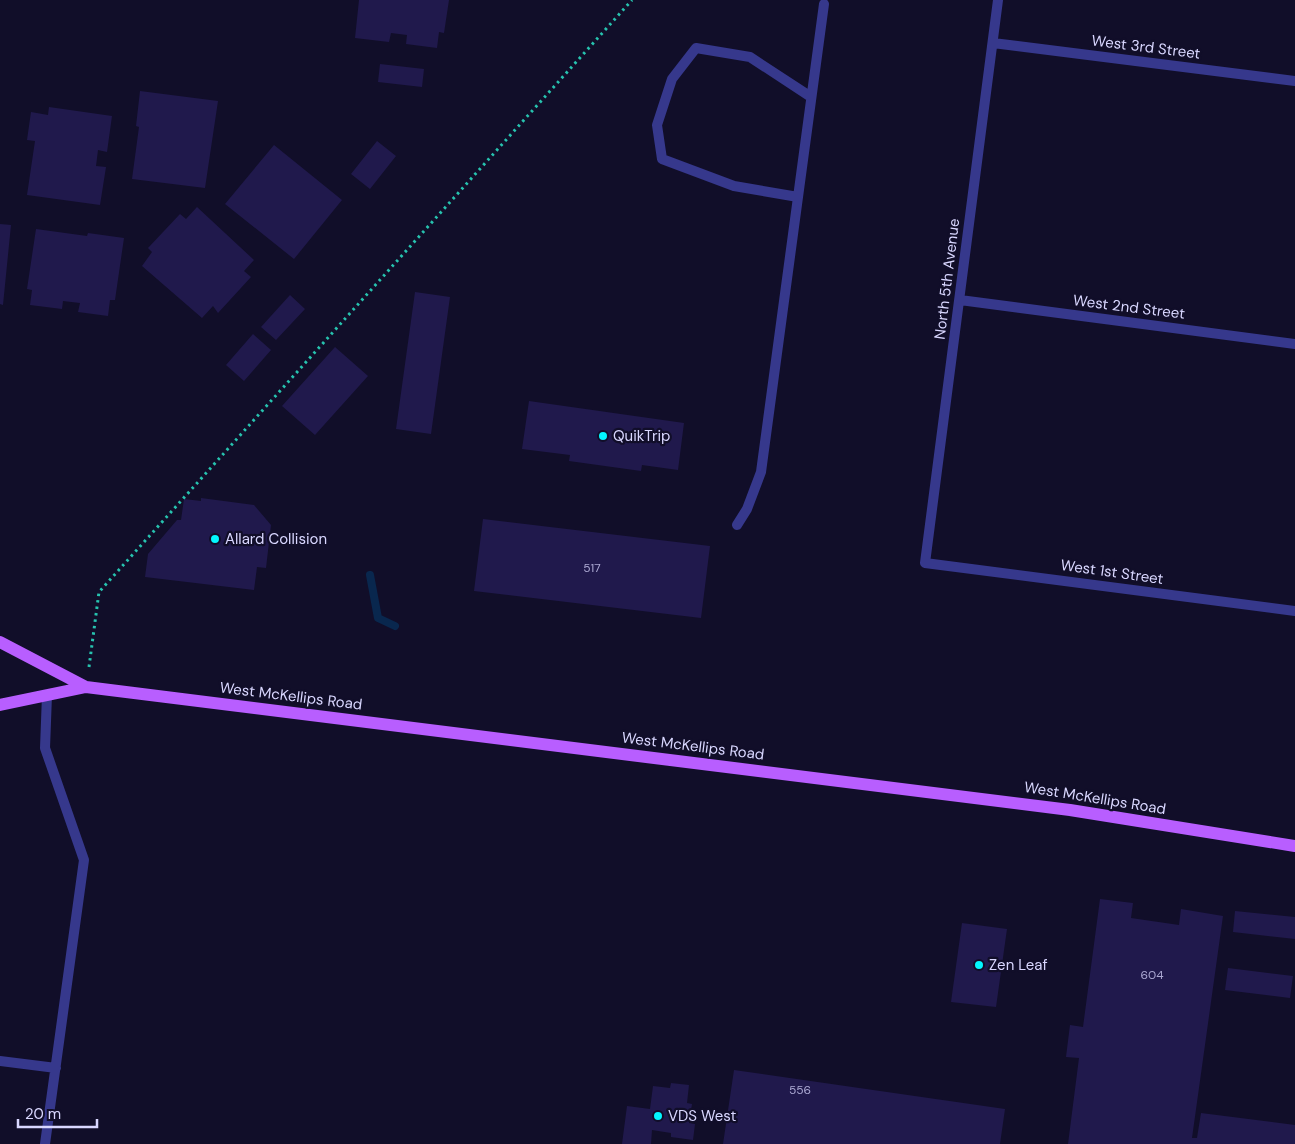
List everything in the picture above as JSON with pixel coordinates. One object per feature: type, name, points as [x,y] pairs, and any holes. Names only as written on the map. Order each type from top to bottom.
[{"type":"main road","name":"West McKellips Road","points":[[0,642],[86,687]]},
{"type":"main road","name":"West McKellips Road","points":[[0,705],[86,687],[1060,809],[1295,846]]},
{"type":"lane","name":"North 5th Avenue","points":[[925,563],[998,0]]},
{"type":"lane","points":[[737,525],[746,509],[761,472],[824,4]]},
{"type":"lane","name":"West 3rd Street","points":[[993,43],[1295,81]]},
{"type":"lane","points":[[798,197],[734,186],[662,159],[657,125],[672,79],[696,48],[750,57],[811,97]]},
{"type":"lane","name":"West 2nd Street","points":[[960,300],[1295,344]]},
{"type":"lane","name":"West 1st Street","points":[[925,563],[1295,611]]},
{"type":"lane","points":[[45,1144],[84,860],[45,748],[47,695]]},
{"type":"lane","points":[[0,1061],[56,1068]]},
{"type":"path","points":[[86,687],[99,592],[632,0]]},
{"type":"building","points":[[359,0],[449,0],[444,33],[439,32],[437,48],[406,44],[407,35],[391,33],[389,42],[355,38]]},
{"type":"building","points":[[380,64],[424,69],[422,87],[378,82]]},
{"type":"building","points":[[140,91],[218,101],[205,188],[132,179],[139,127],[136,126]]},
{"type":"building","points":[[49,107],[112,116],[107,152],[98,150],[96,166],[106,167],[100,205],[27,195],[35,141],[27,140],[31,112],[48,115]]},
{"type":"building","points":[[377,141],[396,156],[370,189],[351,174]]},
{"type":"building","points":[[274,145],[342,200],[294,259],[225,204]]},
{"type":"building","points":[[197,207],[254,260],[244,271],[251,277],[218,313],[213,306],[202,318],[142,266],[152,252],[148,248],[180,214],[186,219]]},
{"type":"building","points":[[0,224],[11,225],[3,305],[0,304]]},
{"type":"building","points":[[36,229],[87,236],[88,233],[124,238],[115,300],[110,300],[108,316],[78,312],[80,303],[63,301],[62,309],[30,305],[32,290],[27,289]]},
{"type":"building","points":[[415,292],[450,297],[431,434],[396,429]]},
{"type":"building","points":[[290,295],[305,309],[276,340],[261,327]]},
{"type":"building","points":[[253,334],[271,350],[244,381],[226,365]]},
{"type":"building","points":[[335,347],[368,376],[315,435],[282,406]]},
{"type":"building","name":"QuikTrip","points":[[529,401],[684,423],[678,470],[642,465],[641,471],[569,461],[570,455],[522,449]]},
{"type":"building","name":"Allard Collision","points":[[201,498],[254,505],[271,525],[266,568],[257,567],[254,590],[145,577],[148,554],[177,520],[181,520],[184,499],[201,501]]},
{"type":"building","points":[[483,519],[710,546],[701,618],[474,591]]},
{"type":"building","points":[[1100,899],[1133,903],[1131,918],[1179,925],[1181,909],[1223,916],[1192,1138],[1197,1138],[1201,1113],[1295,1125],[1295,1144],[1068,1144],[1079,1058],[1066,1057],[1070,1025],[1083,1027]]},
{"type":"building","points":[[1235,911],[1295,917],[1295,939],[1233,932]]},
{"type":"building","name":"Zen Leaf","points":[[962,923],[1007,929],[996,1007],[951,1002]]},
{"type":"building","points":[[1228,968],[1293,976],[1290,998],[1225,990]]},
{"type":"building","points":[[734,1070],[1005,1109],[1000,1144],[723,1144]]},
{"type":"building","name":"VDS West","points":[[671,1083],[689,1085],[687,1103],[692,1104],[689,1123],[695,1124],[693,1140],[671,1137],[671,1133],[652,1130],[651,1144],[622,1144],[627,1106],[650,1109],[653,1086],[670,1088]]},
{"type":"waterway","points":[[370,575],[378,618],[395,626]]},
{"type":"place","name":"QuikTrip","points":[[603,436]]},
{"type":"place","name":"Allard Collision","points":[[215,539]]},
{"type":"place","name":"Zen Leaf","points":[[979,965]]},
{"type":"place","name":"VDS West","points":[[658,1116]]}]
